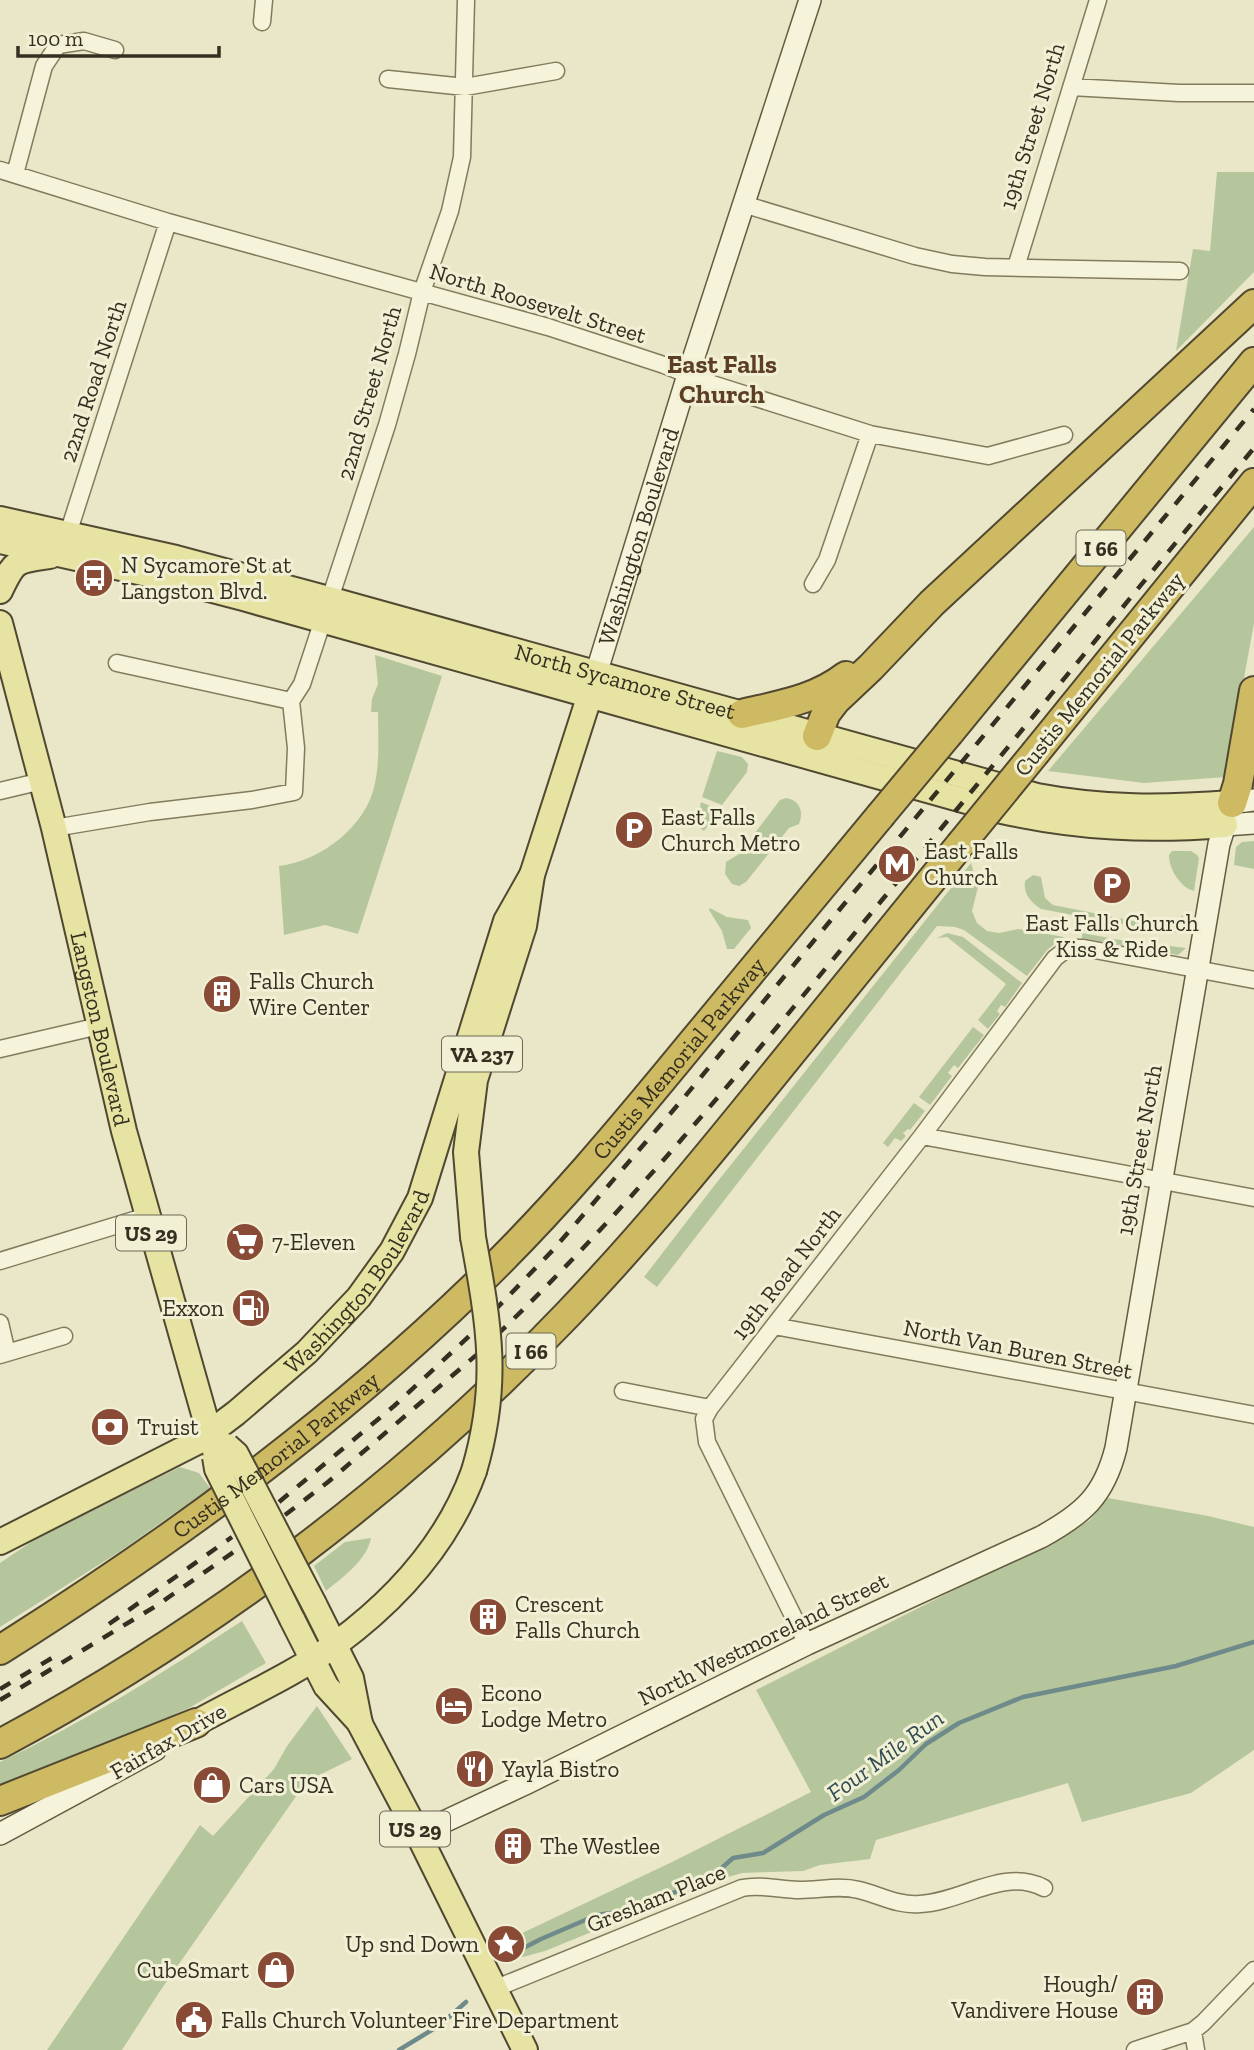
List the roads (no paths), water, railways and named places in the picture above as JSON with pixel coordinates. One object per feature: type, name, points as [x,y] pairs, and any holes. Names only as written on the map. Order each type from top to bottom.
[{"type":"highway","points":[[813,746],[835,700],[932,603],[1254,304]]},
{"type":"highway","name":"Custis Memorial Parkway","points":[[0,1650],[142,1557],[268,1466],[384,1370],[477,1284],[608,1145],[1254,362]]},
{"type":"highway","name":"Custis Memorial Parkway","points":[[0,1744],[107,1683],[242,1594],[361,1503],[488,1392],[582,1299],[662,1211],[1254,483]]},
{"type":"highway","points":[[742,714],[793,702],[825,690],[907,629]]},
{"type":"highway","points":[[1237,809],[1238,784],[1254,691]]},
{"type":"highway","points":[[0,1801],[197,1723]]},
{"type":"main road","name":"North Sycamore Street","points":[[0,519],[64,544],[170,579],[326,609],[813,746],[1068,802],[1121,807],[1237,809]]},
{"type":"main road","name":"North Sycamore Street","points":[[0,541],[64,544]]},
{"type":"main road","points":[[0,592],[10,569],[18,562],[64,544]]},
{"type":"main road","name":"Langston Boulevard","points":[[0,623],[43,781],[146,1216],[188,1364],[217,1445],[217,1469],[332,1695],[360,1724],[418,1834],[494,1989]]},
{"type":"main road","name":"North Sycamore Street","points":[[593,684],[742,714],[813,746]]},
{"type":"main road","name":"Washington Boulevard","points":[[335,1645],[392,1597],[427,1558],[456,1513],[474,1471],[487,1420],[491,1370],[487,1317],[473,1237],[466,1152],[472,1098],[485,1044],[524,926],[532,875],[593,684]]},
{"type":"main road","name":"Washington Boulevard","points":[[0,1542],[189,1447],[217,1445],[286,1371],[337,1323],[377,1274],[400,1237],[425,1182],[506,921],[532,875]]},
{"type":"main road","name":"Langston Boulevard","points":[[217,1445],[236,1454],[314,1604],[351,1678],[360,1724]]},
{"type":"main road","name":"Fairfax Drive","points":[[197,1723],[335,1645]]},
{"type":"main road","name":"US 29","points":[[494,1989],[525,2050]]},
{"type":"street","points":[[262,22],[264,0]]},
{"type":"street","name":"22nd Street North","points":[[291,701],[302,684],[387,425],[422,292],[450,211],[462,157],[466,0]]},
{"type":"street","name":"Washington Boulevard","points":[[593,684],[688,376],[810,0]]},
{"type":"street","name":"19th Street North","points":[[1016,267],[1098,0]]},
{"type":"street","points":[[7,172],[44,66],[58,45],[84,41],[115,50]]},
{"type":"street","points":[[388,79],[465,87],[555,71]]},
{"type":"street","points":[[1071,87],[1179,93],[1254,93]]},
{"type":"street","name":"North Roosevelt Street","points":[[7,172],[168,222],[548,327],[664,365],[688,376],[870,434],[988,456],[1064,435]]},
{"type":"street","points":[[743,204],[933,261],[977,267],[1180,271]]},
{"type":"street","name":"22nd Road North","points":[[64,544],[168,222]]},
{"type":"street","points":[[813,584],[827,560],[870,434]]},
{"type":"street","points":[[54,828],[150,811],[252,800],[294,792],[296,748],[291,701],[117,663]]},
{"type":"street","points":[[0,791],[43,781]]},
{"type":"street","name":"19th Street North","points":[[1089,1503],[1100,1490],[1116,1448],[1216,862],[1237,809]]},
{"type":"street","name":"North Sycamore Street","points":[[1237,809],[1254,823]]},
{"type":"street","name":"19th Road North","points":[[710,1408],[922,1136],[1055,958],[1068,948],[1084,948],[1198,969]]},
{"type":"street","points":[[1198,969],[1254,980]]},
{"type":"street","points":[[0,1049],[99,1026]]},
{"type":"street","points":[[922,1136],[1254,1198]]},
{"type":"street","points":[[0,1261],[146,1216]]},
{"type":"street","points":[[0,1323],[3,1354],[64,1336]]},
{"type":"street","name":"North Van Buren Street","points":[[774,1326],[1254,1415]]},
{"type":"street","points":[[623,1391],[710,1408],[704,1419],[707,1442],[807,1644]]},
{"type":"street","name":"North Westmoreland Street","points":[[418,1834],[807,1644],[1041,1537],[1072,1520],[1089,1503]]},
{"type":"street","name":"Fairfax Drive","points":[[0,1834],[143,1757],[197,1723]]},
{"type":"street","name":"Gresham Place","points":[[494,1989],[742,1888],[756,1885],[797,1890],[848,1888],[914,1905],[1014,1880],[1029,1881],[1044,1888]]},
{"type":"street","points":[[1135,2050],[1193,2031],[1203,2024],[1254,1970]]},
{"type":"street","points":[[1193,2031],[1196,2050]]},
{"type":"waterway","name":"Four Mile Run","points":[[514,1953],[597,1915],[625,1911],[686,1888],[715,1874],[733,1858],[763,1853],[824,1815],[864,1797],[899,1770],[926,1744],[959,1723],[1023,1697],[1176,1666],[1254,1642]]},
{"type":"waterway","name":"Four Mile Run","points":[[399,2050],[440,2025],[466,2002]]},
{"type":"railway","points":[[494,1311],[553,1250],[682,1100],[1254,409]]},
{"type":"railway","points":[[497,1335],[594,1237],[731,1082],[1254,448]]},
{"type":"railway","points":[[279,1502],[394,1406],[479,1327]]},
{"type":"railway","points":[[285,1515],[328,1482],[481,1351]]},
{"type":"railway","points":[[109,1624],[232,1537]]},
{"type":"railway","points":[[0,1700],[156,1606],[238,1549]]},
{"type":"railway","points":[[0,1689],[52,1658]]},
{"type":"place","name":"N Sycamore St at Langston Blvd.","points":[[94,578]]},
{"type":"place","name":"East Falls Church Metro","points":[[634,830]]},
{"type":"place","name":"East Falls Church","points":[[897,864]]},
{"type":"place","name":"East Falls Church Kiss & Ride","points":[[1112,885]]},
{"type":"place","name":"Falls Church Wire Center","points":[[222,994]]},
{"type":"place","name":"7-Eleven","points":[[245,1242]]},
{"type":"place","name":"Exxon","points":[[251,1308]]},
{"type":"place","name":"Truist","points":[[110,1427]]},
{"type":"place","name":"Crescent Falls Church","points":[[488,1617]]},
{"type":"place","name":"Econo Lodge Metro","points":[[454,1706]]},
{"type":"place","name":"Yayla Bistro","points":[[475,1769]]},
{"type":"place","name":"Cars USA","points":[[212,1785]]},
{"type":"place","name":"The Westlee","points":[[513,1846]]},
{"type":"place","name":"Up snd Down","points":[[506,1944]]},
{"type":"place","name":"CubeSmart","points":[[276,1970]]},
{"type":"place","name":"Hough/ Vandivere House","points":[[1145,1997]]},
{"type":"place","name":"Falls Church Volunteer Fire Department","points":[[194,2020]]},
{"type":"district","name":"East Falls Church","points":[[722,379]]}]
